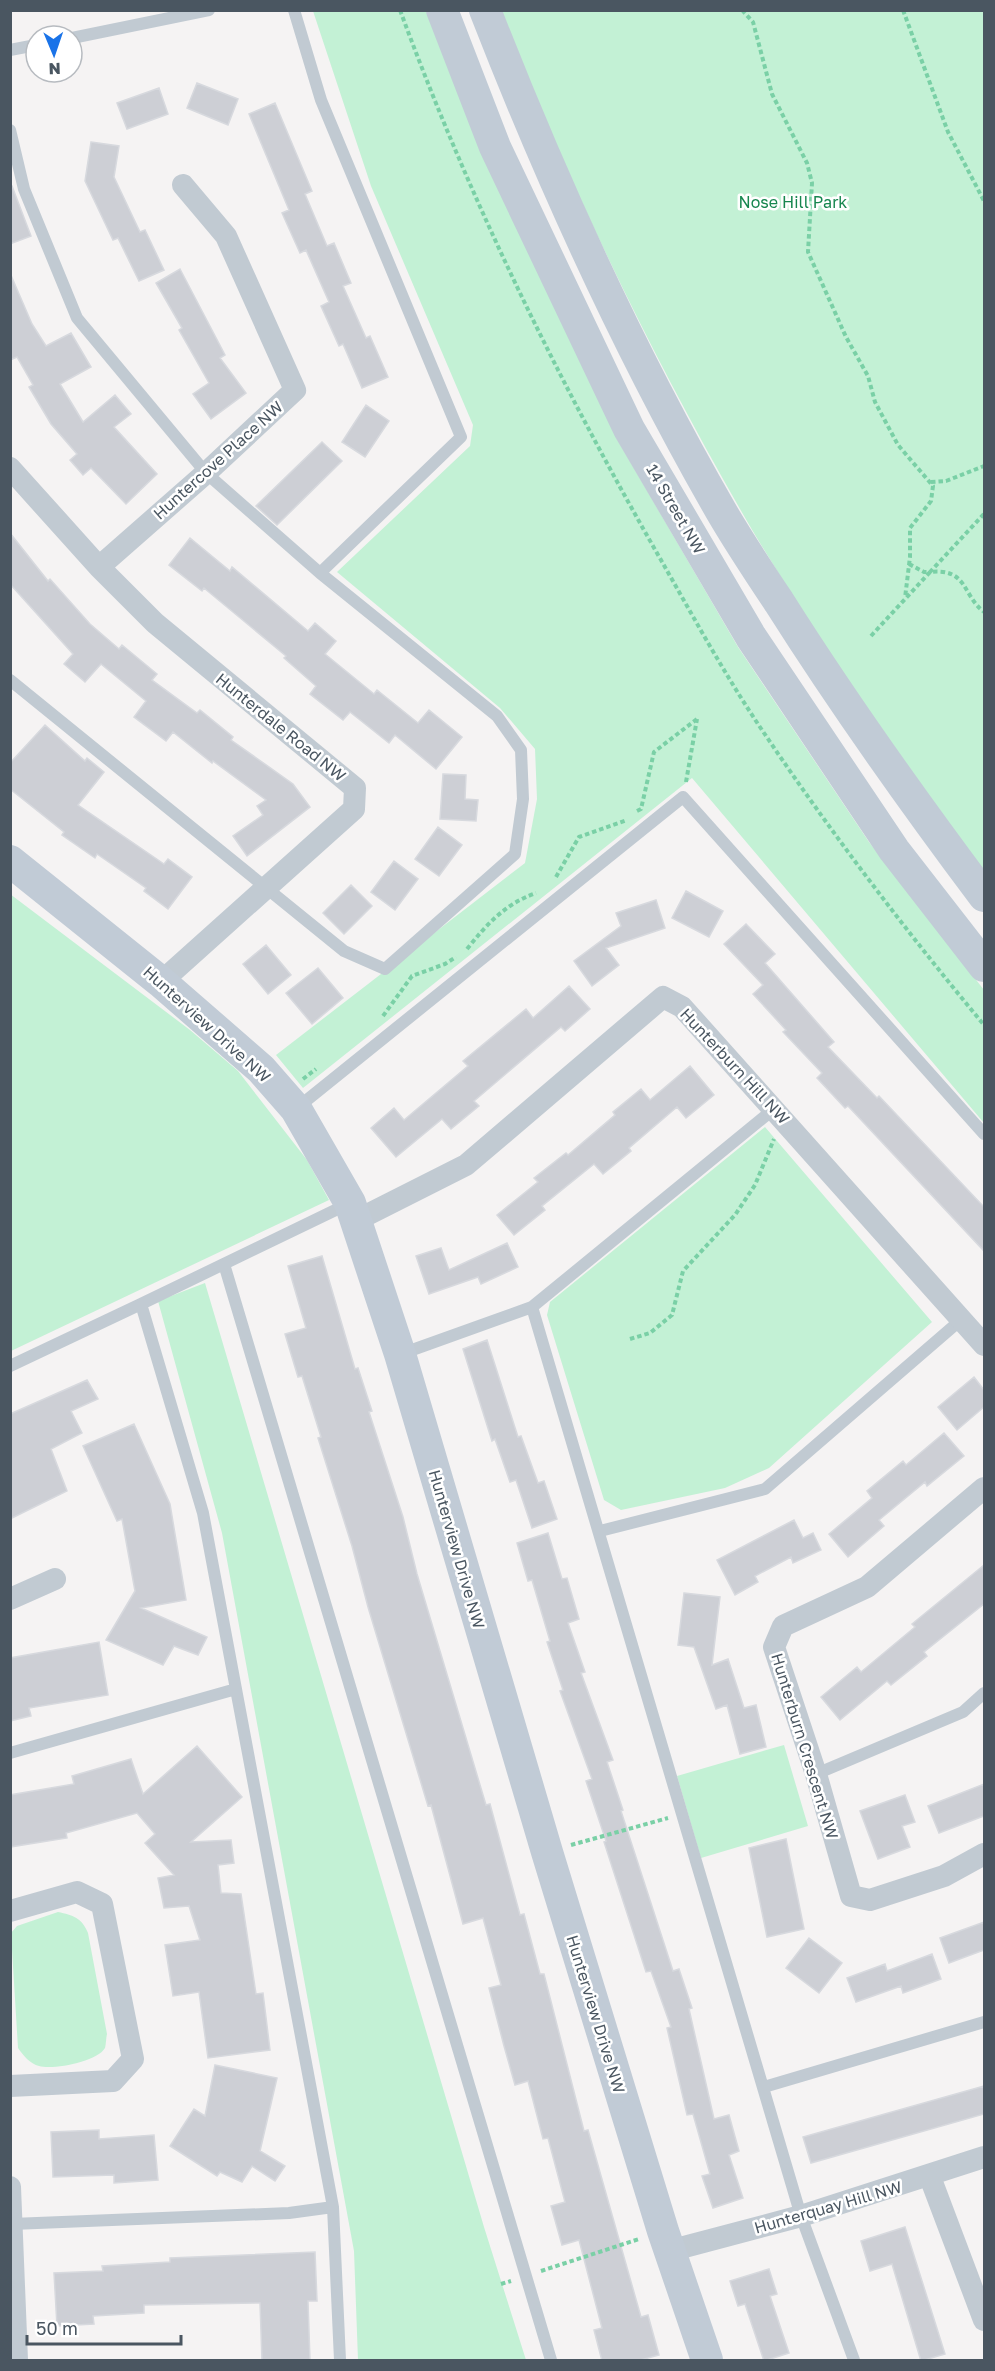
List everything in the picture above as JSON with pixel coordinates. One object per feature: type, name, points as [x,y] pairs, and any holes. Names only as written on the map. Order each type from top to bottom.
[{"type":"main road","name":"14 Street NW","points":[[442,10],[495,147],[629,429],[751,637],[894,850],[984,966]]},
{"type":"main road","points":[[485,10],[529,121],[609,297],[660,401],[722,513],[813,655],[907,793],[984,896]]},
{"type":"main road","name":"Hunterview Drive NW","points":[[10,861],[161,982],[261,1068],[290,1102],[354,1212],[400,1354],[546,1852],[666,2241],[707,2361]]},
{"type":"street","name":"Huntercove Place NW","points":[[99,567],[206,473],[295,390],[226,236],[183,185]]},
{"type":"street","name":"Hunterdale Road NW","points":[[10,468],[99,567],[155,623],[355,788],[354,809],[161,982]]},
{"type":"street","name":"Hunterburn Hill NW","points":[[354,1212],[466,1165],[663,998],[682,1007],[963,1318],[984,1345]]},
{"type":"street","name":"Hunterburn Crescent NW","points":[[984,1488],[867,1587],[783,1626],[774,1647],[816,1774],[851,1896],[870,1900],[944,1876],[984,1854]]},
{"type":"street","points":[[10,1599],[55,1580]]},
{"type":"street","points":[[10,1911],[77,1892],[102,1904],[134,2059],[113,2081],[10,2086]]},
{"type":"street","name":"Hunterquay Hill NW","points":[[666,2241],[801,2216],[930,2177],[984,2157]]},
{"type":"street","points":[[930,2177],[984,2316]]},
{"type":"street","points":[[10,2187],[17,2361]]},
{"type":"lane","points":[[84,36],[209,10]]},
{"type":"lane","points":[[294,10],[321,100],[461,437],[320,573]]},
{"type":"lane","points":[[10,130],[24,189],[77,318],[206,473],[320,573],[497,716],[521,750],[523,799],[515,854],[385,969],[344,951],[10,680]]},
{"type":"lane","points":[[290,1102],[683,797],[984,1134]]},
{"type":"lane","points":[[400,1354],[532,1307],[778,1112]]},
{"type":"lane","points":[[10,1366],[225,1264],[354,1212]]},
{"type":"lane","points":[[225,1264],[551,2361]]},
{"type":"lane","points":[[141,1304],[203,1513],[333,2207],[340,2361]]},
{"type":"lane","points":[[532,1307],[801,2216],[854,2361]]},
{"type":"lane","points":[[600,1531],[765,1489],[963,1318]]},
{"type":"lane","points":[[10,1753],[236,1689]]},
{"type":"lane","points":[[816,1774],[963,1712],[984,1694]]},
{"type":"lane","points":[[764,2087],[984,2022]]},
{"type":"lane","points":[[12,2224],[289,2213],[333,2207]]},
{"type":"path","points":[[742,10],[753,22],[772,94],[807,163],[812,183],[807,252],[846,337],[868,376],[875,402],[898,445],[931,482],[934,492],[931,501],[910,528],[905,598]]},
{"type":"path","points":[[903,10],[948,132],[984,201]]},
{"type":"path","points":[[931,482],[946,481],[984,466]]},
{"type":"path","points":[[871,636],[984,514]]},
{"type":"path","points":[[909,564],[924,572],[944,570],[961,579],[984,612]]},
{"type":"path","points":[[552,883],[579,837],[627,820],[640,808],[654,752],[697,719],[683,797]]},
{"type":"path","points":[[377,1023],[412,976],[445,964],[466,950],[495,916],[544,888]]},
{"type":"path","points":[[290,1102],[318,1068]]},
{"type":"path","points":[[630,1339],[650,1333],[672,1315],[683,1271],[735,1215],[755,1185],[778,1112]]},
{"type":"path","points":[[577,1843],[683,1814]]},
{"type":"path","points":[[501,2284],[666,2241]]},
{"type":"green space","points":[[313,11],[426,11],[482,151],[617,439],[738,647],[869,842],[984,990],[984,1123],[692,778],[303,1088],[276,1055],[525,863],[537,799],[535,749],[500,708],[337,572],[470,446],[473,425],[371,186]]},
{"type":"green space","name":"Nose Hill Park","points":[[502,11],[984,11],[984,873],[827,649],[768,556],[706,449],[642,327],[582,202]]},
{"type":"green space","points":[[10,894],[190,1030],[238,1071],[307,1160],[329,1200],[11,1351]]},
{"type":"green space","points":[[765,1127],[932,1322],[769,1468],[725,1488],[621,1510],[604,1500],[547,1315],[550,1302]]},
{"type":"green space","points":[[205,1283],[484,2227],[526,2360],[358,2360],[354,2251],[222,1533],[158,1301]]},
{"type":"green space","points":[[784,1745],[808,1826],[701,1858],[677,1776]]},
{"type":"green space","points":[[58,1912],[76,1918],[88,1933],[107,2034],[105,2048],[93,2057],[74,2064],[46,2067],[33,2063],[18,2048],[11,1933],[17,1926]]},
{"type":"building","points":[[197,83],[238,99],[228,125],[187,108]]},
{"type":"building","points":[[159,88],[168,114],[127,129],[117,103]]},
{"type":"building","points":[[275,103],[312,191],[305,194],[327,246],[334,243],[351,283],[343,286],[366,338],[370,336],[388,377],[362,388],[343,344],[339,346],[321,306],[329,302],[306,250],[300,253],[282,213],[289,210],[249,114]]},
{"type":"building","points":[[91,142],[119,146],[114,177],[140,232],[145,230],[164,270],[139,281],[118,238],[113,240],[85,181]]},
{"type":"building","points":[[12,186],[31,236],[10,244],[10,187]]},
{"type":"building","points":[[180,269],[225,355],[220,358],[246,393],[211,419],[193,394],[209,383],[179,330],[182,328],[156,283]]},
{"type":"building","points":[[10,273],[32,324],[46,346],[71,333],[91,367],[60,384],[83,422],[115,395],[131,414],[114,427],[157,474],[126,504],[91,468],[83,475],[70,460],[77,454],[51,424],[29,387],[33,385],[17,357],[10,360]]},
{"type":"building","points":[[366,405],[389,421],[365,457],[342,442]]},
{"type":"building","points":[[322,442],[342,461],[277,525],[256,506]]},
{"type":"building","points":[[10,533],[48,581],[50,579],[90,624],[119,649],[122,645],[157,674],[152,680],[197,713],[200,710],[233,737],[231,740],[293,784],[310,807],[247,856],[233,836],[263,815],[257,806],[266,800],[213,761],[212,763],[173,732],[166,741],[134,717],[146,701],[101,664],[85,682],[64,664],[73,654],[10,584]]},
{"type":"building","points":[[190,538],[230,571],[232,567],[308,631],[315,623],[336,641],[325,654],[374,694],[377,690],[418,723],[429,710],[462,737],[436,769],[395,735],[389,743],[350,712],[343,720],[310,694],[316,686],[284,658],[286,656],[204,588],[202,591],[169,565]]},
{"type":"building","points":[[45,725],[85,761],[87,758],[104,772],[78,805],[164,864],[168,859],[192,877],[168,909],[144,891],[146,888],[97,854],[95,858],[62,835],[64,832],[10,789],[10,763]]},
{"type":"building","points":[[443,774],[466,775],[465,799],[478,800],[476,821],[440,819]]},
{"type":"building","points":[[438,827],[462,845],[439,876],[415,859]]},
{"type":"building","points":[[394,861],[418,879],[395,910],[371,892]]},
{"type":"building","points":[[351,885],[372,906],[344,934],[323,913]]},
{"type":"building","points":[[686,891],[723,911],[709,937],[672,918]]},
{"type":"building","points":[[656,900],[665,928],[606,948],[619,965],[592,986],[574,961],[621,926],[616,913]]},
{"type":"building","points":[[746,924],[775,954],[765,963],[834,1042],[828,1047],[877,1098],[879,1096],[984,1207],[984,1251],[848,1106],[845,1108],[817,1078],[822,1073],[783,1032],[786,1030],[753,994],[763,985],[724,944]]},
{"type":"building","points":[[266,945],[291,975],[268,994],[243,964]]},
{"type":"building","points":[[318,968],[343,998],[312,1024],[286,993]]},
{"type":"building","points":[[569,986],[590,1009],[565,1031],[561,1027],[474,1101],[479,1106],[451,1129],[442,1119],[396,1157],[371,1128],[394,1108],[404,1120],[468,1066],[463,1061],[526,1009],[533,1018]]},
{"type":"building","points":[[690,1066],[714,1095],[686,1118],[677,1107],[629,1148],[631,1151],[603,1174],[594,1164],[542,1206],[545,1210],[514,1235],[497,1215],[538,1182],[534,1178],[566,1153],[568,1155],[615,1115],[613,1112],[641,1089],[650,1100]]},
{"type":"building","points":[[507,1243],[518,1267],[481,1284],[478,1277],[429,1294],[416,1256],[441,1248],[449,1270]]},
{"type":"building","points":[[322,1256],[355,1369],[358,1368],[372,1411],[369,1412],[403,1517],[417,1574],[486,1805],[490,1804],[520,1915],[524,1914],[540,1974],[544,1974],[584,2131],[588,2130],[641,2317],[648,2315],[659,2355],[637,2361],[602,2361],[594,2330],[602,2328],[579,2240],[562,2245],[551,2206],[565,2202],[548,2138],[543,2139],[528,2081],[515,2085],[504,2046],[489,1988],[501,1985],[483,1918],[463,1924],[431,1805],[428,1806],[318,1438],[321,1437],[302,1376],[298,1377],[285,1334],[306,1328],[288,1266]]},
{"type":"building","points":[[487,1340],[518,1437],[521,1436],[538,1483],[544,1481],[557,1519],[532,1528],[516,1480],[510,1482],[495,1439],[492,1441],[463,1349]]},
{"type":"building","points":[[974,1377],[984,1390],[984,1407],[957,1430],[938,1407]]},
{"type":"building","points":[[87,1380],[98,1399],[71,1411],[82,1433],[51,1449],[67,1491],[10,1519],[10,1414]]},
{"type":"building","points":[[134,1424],[170,1504],[186,1600],[141,1608],[207,1637],[198,1655],[174,1646],[163,1665],[106,1640],[135,1591],[122,1519],[117,1521],[83,1446]]},
{"type":"building","points":[[944,1433],[964,1456],[927,1486],[925,1482],[879,1520],[884,1526],[848,1557],[829,1534],[872,1498],[867,1491],[903,1461],[906,1465]]},
{"type":"building","points":[[794,1520],[803,1538],[813,1533],[821,1550],[793,1563],[791,1557],[755,1576],[758,1582],[735,1595],[717,1560]]},
{"type":"building","points":[[548,1533],[562,1579],[567,1578],[579,1619],[568,1623],[585,1672],[581,1673],[613,1760],[607,1762],[623,1810],[621,1811],[673,1971],[679,1969],[692,2008],[689,2009],[714,2119],[729,2115],[739,2151],[729,2155],[743,2198],[713,2208],[702,2176],[710,2174],[693,2114],[687,2115],[667,2028],[671,2027],[651,1971],[646,1972],[604,1842],[606,1841],[586,1781],[592,1779],[560,1691],[563,1690],[547,1642],[550,1641],[532,1580],[528,1581],[517,1543]]},
{"type":"building","points":[[984,1565],[984,1604],[924,1652],[927,1656],[891,1685],[887,1681],[840,1720],[821,1697],[857,1667],[861,1672],[915,1627],[912,1624]]},
{"type":"building","points":[[684,1593],[720,1597],[712,1665],[728,1659],[744,1708],[756,1705],[766,1747],[740,1754],[727,1705],[716,1709],[694,1647],[678,1645]]},
{"type":"building","points":[[99,1642],[108,1695],[29,1708],[31,1716],[10,1721],[10,1658]]},
{"type":"building","points":[[197,1746],[242,1797],[191,1842],[231,1840],[234,1863],[218,1865],[221,1893],[241,1894],[256,1994],[263,1993],[270,2050],[208,2058],[199,1992],[173,1996],[165,1945],[200,1940],[189,1906],[164,1908],[158,1878],[174,1875],[145,1843],[155,1834],[137,1813],[66,1833],[67,1838],[10,1847],[10,1795],[74,1784],[72,1776],[131,1759],[143,1794]]},
{"type":"building","points":[[984,1784],[984,1816],[939,1833],[928,1806]]},
{"type":"building","points":[[905,1795],[915,1822],[902,1826],[910,1847],[878,1859],[860,1811]]},
{"type":"building","points":[[786,1839],[804,1929],[767,1937],[749,1848]]},
{"type":"building","points":[[984,1922],[984,1950],[949,1963],[940,1938]]},
{"type":"building","points":[[809,1938],[842,1963],[819,1993],[786,1968]]},
{"type":"building","points":[[932,1954],[941,1979],[903,1993],[901,1986],[856,2002],[847,1978],[885,1964],[887,1971]]},
{"type":"building","points":[[215,2065],[277,2078],[260,2151],[285,2166],[275,2181],[252,2166],[242,2182],[220,2172],[217,2176],[170,2146],[194,2109],[205,2116]]},
{"type":"building","points":[[984,2086],[984,2114],[811,2163],[803,2137]]},
{"type":"building","points":[[99,2130],[99,2139],[154,2135],[158,2180],[114,2183],[114,2175],[53,2177],[51,2132]]},
{"type":"building","points":[[905,2227],[945,2354],[921,2361],[892,2264],[870,2271],[861,2241]]},
{"type":"building","points":[[315,2252],[317,2301],[308,2301],[310,2361],[262,2361],[260,2303],[144,2305],[144,2313],[93,2316],[94,2324],[57,2326],[54,2273],[103,2271],[102,2266],[170,2262],[170,2258]]},
{"type":"building","points":[[769,2269],[777,2294],[770,2296],[789,2353],[764,2361],[745,2304],[738,2306],[730,2281]]}]
